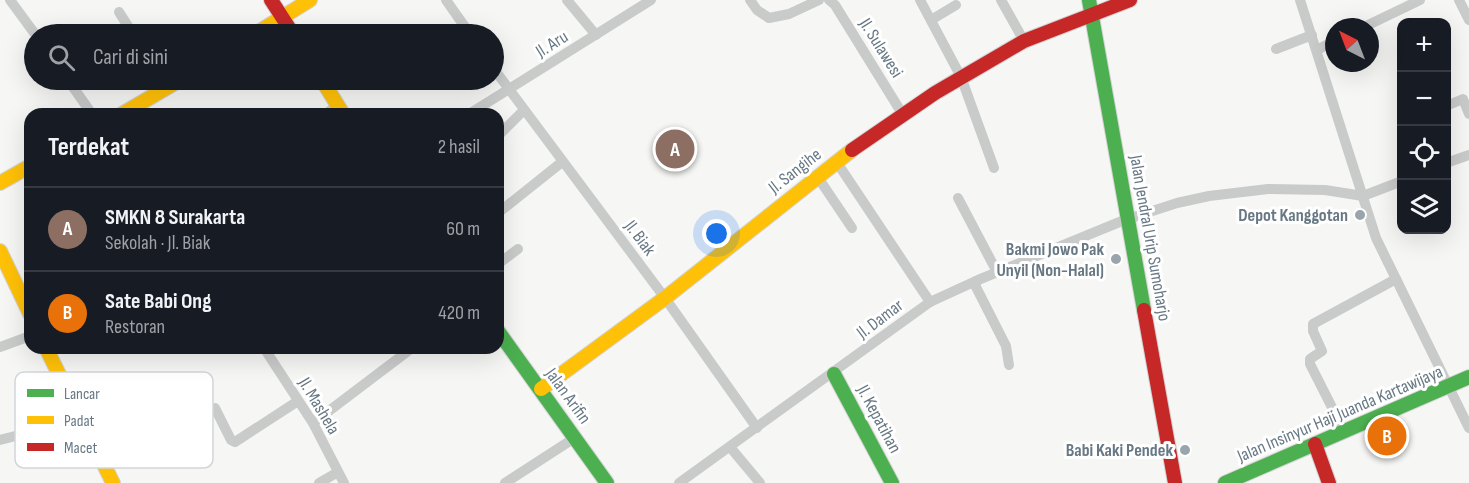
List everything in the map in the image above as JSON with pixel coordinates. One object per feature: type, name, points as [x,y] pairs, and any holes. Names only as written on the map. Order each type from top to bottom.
[{"type":"main road","points":[[271,0],[287,24]]},
{"type":"main road","points":[[272,24],[310,0]]},
{"type":"main road","name":"Jalan Jendral Urip Sumoharjo","points":[[1089,0],[1125,220],[1175,483]]},
{"type":"main road","name":"Jl. Sangihe","points":[[541,389],[665,298],[836,161],[903,115],[961,77],[1024,41],[1130,0]]},
{"type":"main road","points":[[130,108],[154,90]]},
{"type":"main road","points":[[328,90],[339,108]]},
{"type":"main road","points":[[0,183],[24,169]]},
{"type":"main road","points":[[0,251],[24,301]]},
{"type":"main road","name":"Jalan Arifin","points":[[504,339],[607,483]]},
{"type":"main road","points":[[49,354],[59,372]]},
{"type":"main road","name":"Jl. Kepatihan","points":[[834,374],[892,483]]},
{"type":"main road","name":"Jalan Insinyur Haji Juanda Kartawijaya","points":[[1225,483],[1469,377]]},
{"type":"main road","points":[[1315,444],[1329,483]]},
{"type":"main road","points":[[106,468],[113,483]]},
{"type":"street","points":[[0,5],[10,0],[28,24]]},
{"type":"street","points":[[446,0],[463,24]]},
{"type":"street","points":[[567,0],[596,35]]},
{"type":"street","name":"Jl. Aru","points":[[480,108],[651,0]]},
{"type":"street","points":[[750,0],[757,10],[769,18],[789,14],[819,0]]},
{"type":"street","name":"Jl. Sulawesi","points":[[829,0],[835,5],[903,115]]},
{"type":"street","points":[[920,0],[961,77],[994,168]]},
{"type":"street","points":[[1001,0],[1024,41]]},
{"type":"street","points":[[1300,0],[1376,238],[1469,428]]},
{"type":"street","points":[[1379,20],[1420,0]]},
{"type":"street","points":[[1459,0],[1469,20]]},
{"type":"street","points":[[931,20],[956,5]]},
{"type":"street","points":[[119,12],[127,24]]},
{"type":"street","points":[[1276,49],[1312,35]]},
{"type":"street","points":[[1317,50],[1325,46]]},
{"type":"street","name":"Jl. Biak","points":[[504,85],[665,298],[757,429]]},
{"type":"street","points":[[75,90],[88,108]]},
{"type":"street","points":[[1451,104],[1463,99],[1469,114]]},
{"type":"street","points":[[504,130],[523,111]]},
{"type":"street","points":[[1451,161],[1469,154]]},
{"type":"street","points":[[836,161],[930,302]]},
{"type":"street","points":[[504,208],[562,162]]},
{"type":"street","points":[[817,176],[852,228]]},
{"type":"street","points":[[1363,196],[1397,183]]},
{"type":"street","name":"Jl. Damar","points":[[681,482],[834,374],[930,302],[997,272],[1125,220],[1209,196],[1268,189],[1324,190],[1363,196]]},
{"type":"street","points":[[958,198],[997,272]]},
{"type":"street","points":[[504,260],[518,249]]},
{"type":"street","points":[[1344,431],[1311,364],[1311,358],[1322,351],[1313,324],[1396,279]]},
{"type":"street","points":[[976,281],[976,287],[1006,348],[1009,365]]},
{"type":"street","points":[[0,347],[24,338]]},
{"type":"street","name":"Jl. Mashela","points":[[268,354],[313,423],[344,483]]},
{"type":"street","points":[[313,423],[404,354]]},
{"type":"street","points":[[215,408],[231,440],[235,442],[298,402]]},
{"type":"street","points":[[0,440],[15,436]]},
{"type":"street","points":[[505,483],[576,437]]},
{"type":"street","points":[[730,447],[760,483]]},
{"type":"street","points":[[319,483],[338,472]]},
{"type":"traffic: fast","points":[[1089,0],[1144,310]]},
{"type":"traffic: fast","points":[[504,339],[607,483]]},
{"type":"traffic: fast","points":[[834,374],[892,483]]},
{"type":"traffic: fast","points":[[1225,483],[1469,377]]},
{"type":"traffic: slow","points":[[271,24],[310,0]]},
{"type":"traffic: slow","points":[[132,108],[163,90]]},
{"type":"traffic: slow","points":[[328,90],[339,108]]},
{"type":"traffic: slow","points":[[541,389],[665,298],[852,150]]},
{"type":"traffic: slow","points":[[0,183],[24,169]]},
{"type":"traffic: slow","points":[[0,251],[24,301]]},
{"type":"traffic: slow","points":[[49,354],[58,372]]},
{"type":"traffic: slow","points":[[106,468],[113,483]]},
{"type":"traffic: jam","points":[[271,0],[287,24]]},
{"type":"traffic: jam","points":[[852,150],[935,93],[1024,41],[1130,0]]},
{"type":"traffic: jam","points":[[1144,310],[1175,483]]},
{"type":"traffic: jam","points":[[1315,444],[1329,483]]},
{"type":"place","name":"SMKN 8 Surakarta","points":[[675,149]]},
{"type":"place","name":"Depot Kanggotan","points":[[1360,215]]},
{"type":"place","name":"Bakmi Jowo Pak Unyil (Non-Halal)","points":[[1116,259]]},
{"type":"place","name":"Sate Babi Ong","points":[[1387,436]]},
{"type":"place","name":"Babi Kaki Pendek","points":[[1185,450]]}]
